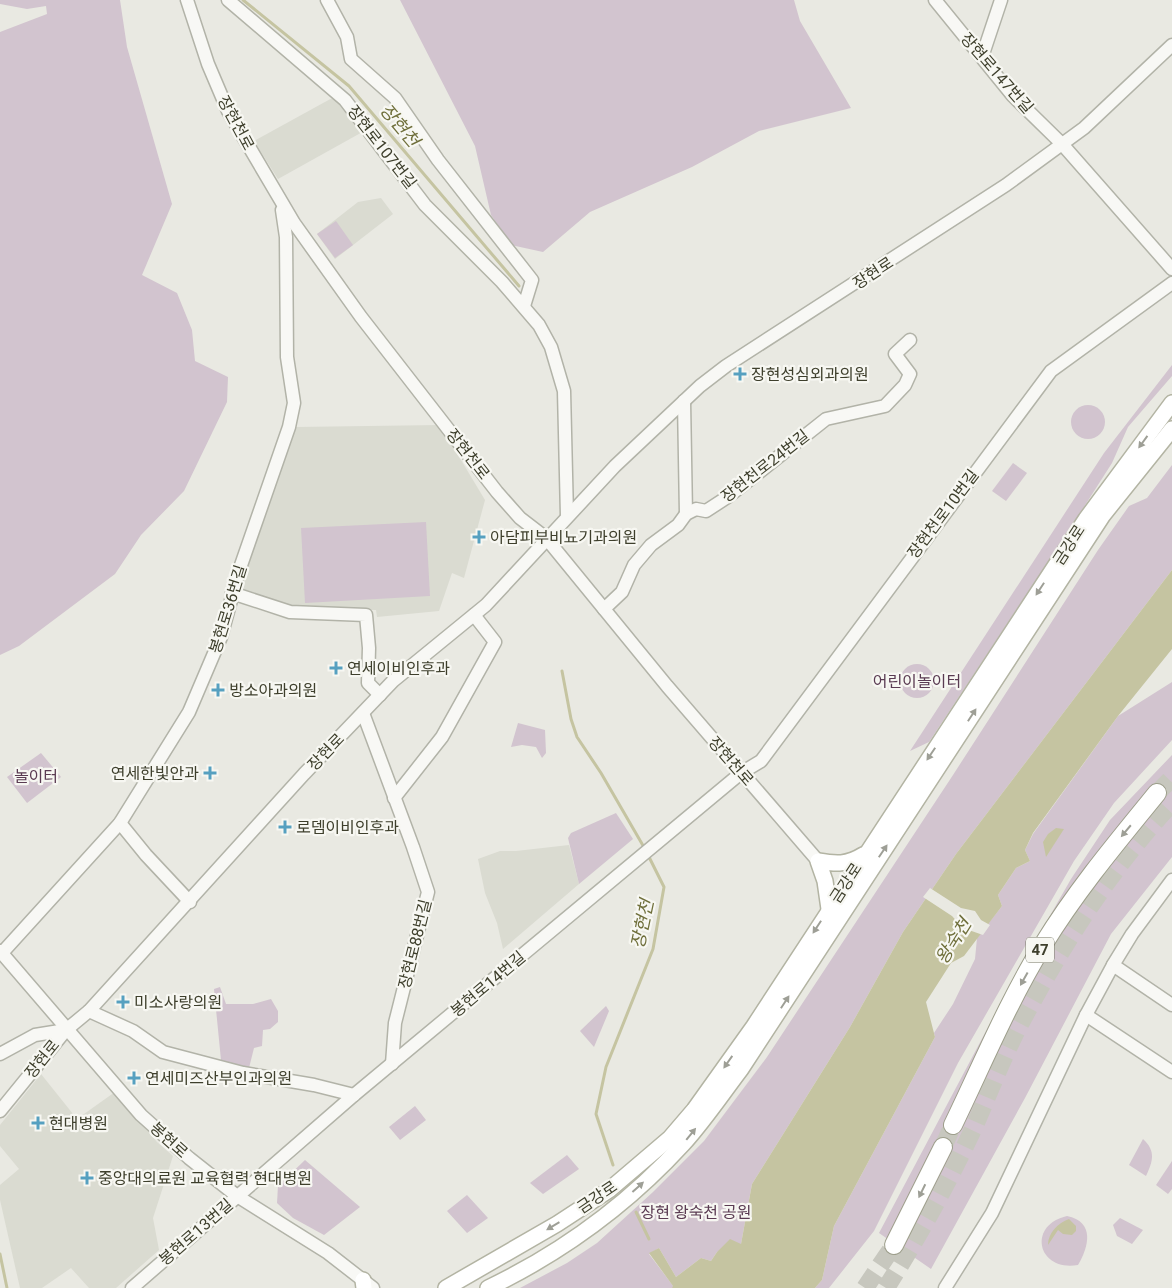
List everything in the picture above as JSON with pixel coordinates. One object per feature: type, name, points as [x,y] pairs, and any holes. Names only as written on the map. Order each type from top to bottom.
[{"type":"highway","name":"47","points":[[954,1125],[1012,1001],[1043,944],[1095,868],[1157,793]]},
{"type":"highway","points":[[894,1245],[943,1147]]},
{"type":"main road","name":"금강로","points":[[488,1288],[542,1258],[586,1230],[620,1204],[709,1090],[754,1026],[864,854],[1086,519],[1170,404]]},
{"type":"main road","name":"금강로","points":[[446,1288],[557,1224],[683,1144],[741,1069],[1103,516],[1172,429]]},
{"type":"main road","points":[[829,909],[825,881],[818,862],[839,864],[852,862],[864,854]]},
{"type":"street","name":"장현천로","points":[[186,0],[208,64],[228,111],[281,203],[291,231],[491,484],[520,518],[546,538],[742,774],[818,862]]},
{"type":"street","name":"장현로107번길","points":[[228,0],[345,100],[426,205],[524,306],[538,325],[551,347],[564,391],[567,516]]},
{"type":"street","points":[[327,0],[346,37],[351,60],[395,98],[438,160],[532,280],[524,306]]},
{"type":"street","name":"장현로147번길","points":[[935,0],[1013,96],[1062,144]]},
{"type":"street","points":[[982,57],[1001,0]]},
{"type":"street","name":"장현로","points":[[0,1111],[66,1030],[89,1010],[190,902],[304,774],[393,680],[474,615],[615,466],[684,401],[726,366],[998,191],[1092,121],[1172,45]]},
{"type":"street","points":[[1062,144],[1172,269]]},
{"type":"street","name":"봉현로36번길","points":[[1,952],[120,823],[189,712],[222,637],[232,594],[289,427],[294,403],[287,357],[291,231]]},
{"type":"street","name":"장현천로10번길","points":[[742,774],[761,761],[1051,371],[1172,283]]},
{"type":"street","name":"장현천로24번길","points":[[604,609],[622,592],[634,564],[650,545],[678,524],[686,514],[696,509],[706,510],[728,496],[826,419],[885,406],[905,384],[910,374],[896,354],[910,340]]},
{"type":"street","points":[[684,401],[686,514]]},
{"type":"street","points":[[232,594],[290,612],[366,615],[369,648],[368,683],[380,695]]},
{"type":"street","points":[[394,798],[442,737],[495,642],[474,615]]},
{"type":"street","name":"장현로88번길","points":[[363,713],[414,847],[428,892],[395,1023],[392,1064]]},
{"type":"street","name":"봉현로14번길","points":[[237,1196],[354,1095],[742,774]]},
{"type":"street","points":[[120,823],[146,855],[190,902]]},
{"type":"street","points":[[945,1288],[995,1207],[1086,1015],[1113,965],[1132,934],[1172,880]]},
{"type":"street","name":"봉현로","points":[[1,952],[66,1030],[141,1115],[189,1158],[237,1196],[328,1253],[367,1285]]},
{"type":"street","points":[[1113,965],[1172,1005]]},
{"type":"street","points":[[89,1010],[133,1031],[163,1052],[243,1073],[314,1085],[354,1095]]},
{"type":"street","points":[[1086,1015],[1172,1072]]},
{"type":"street","points":[[0,1054],[35,1035],[66,1030]]},
{"type":"street","name":"봉현로13번길","points":[[132,1288],[237,1196]]},
{"type":"shaded area","points":[[334,97],[366,130],[278,179],[254,141]]},
{"type":"shaded area","points":[[381,198],[393,214],[335,259],[317,234],[358,202]]},
{"type":"shaded area","points":[[440,425],[485,500],[464,578],[452,573],[439,611],[377,617],[376,610],[289,609],[246,596],[239,586],[296,427]]},
{"type":"shaded area","points":[[569,845],[579,884],[503,949],[497,923],[485,893],[478,859],[500,851]]},
{"type":"shaded area","name":"중앙대의료원 교육협력 현대병원","points":[[41,1074],[77,1119],[115,1092],[157,1142],[173,1156],[153,1218],[159,1250],[116,1288],[89,1288],[71,1268],[42,1288],[20,1288],[0,1200],[0,1185],[19,1169],[0,1146],[0,1125]]},
{"type":"green space","points":[[0,0],[120,0],[127,47],[172,204],[142,275],[177,293],[192,330],[195,361],[228,377],[227,402],[184,491],[141,535],[115,574],[19,646],[0,655],[0,32],[47,14],[46,6],[27,9],[0,4]]},
{"type":"green space","points":[[400,0],[794,0],[800,21],[851,108],[759,131],[692,167],[590,212],[543,252],[511,245],[491,215],[475,146]]},
{"type":"green space","points":[[336,221],[353,245],[335,258],[317,234]]},
{"type":"green space","points":[[1172,365],[1172,376],[1128,427],[1112,463],[929,742],[910,751],[1104,453]]},
{"type":"green space","points":[[1088,405],[1095,406],[1100,410],[1104,415],[1104,429],[1100,434],[1095,438],[1088,439],[1081,438],[1076,434],[1072,429],[1071,422],[1072,415],[1076,410],[1081,406]]},
{"type":"green space","points":[[1013,463],[1027,473],[1006,501],[992,491]]},
{"type":"green space","name":"장현 왕숙천 공원","points":[[1172,465],[1172,570],[956,854],[903,932],[850,1027],[752,1184],[741,1244],[717,1252],[711,1261],[701,1258],[676,1277],[659,1248],[649,1254],[674,1287],[672,1288],[520,1288],[567,1263],[597,1243],[653,1192],[704,1141],[767,1057],[953,775],[1098,550],[1129,506],[1147,498]]},
{"type":"green space","points":[[426,522],[430,596],[305,603],[301,528]]},
{"type":"green space","name":"어린이놀이터","points":[[917,664],[924,665],[929,669],[933,674],[933,688],[929,693],[924,697],[917,698],[910,697],[905,693],[901,688],[900,681],[901,674],[905,669],[910,665]]},
{"type":"green space","points":[[1172,682],[1172,740],[1114,803],[1074,861],[958,1063],[874,1231],[829,1288],[815,1288],[822,1280],[834,1226],[935,1037],[934,1033],[953,1004],[975,959],[977,938],[1002,906],[998,895],[1016,868],[1030,861],[1025,850],[1033,834],[1118,716]]},
{"type":"green space","points":[[518,723],[545,730],[546,753],[542,758],[536,747],[522,745],[511,747]]},
{"type":"green space","name":"놀이터","points":[[41,753],[61,777],[27,803],[7,777]]},
{"type":"green space","points":[[1172,755],[1172,857],[1111,934],[1025,1098],[931,1269],[879,1233],[1012,982],[1071,879],[1110,820]]},
{"type":"green space","points":[[616,813],[633,839],[579,884],[568,838],[571,833]]},
{"type":"green space","points":[[220,987],[226,1004],[253,1004],[271,999],[278,1011],[278,1022],[270,1029],[263,1030],[262,1046],[254,1048],[249,1068],[221,1060],[214,989]]},
{"type":"green space","points":[[606,1006],[609,1011],[594,1047],[580,1031]]},
{"type":"green space","points":[[415,1106],[426,1120],[400,1140],[389,1127]]},
{"type":"green space","points":[[1143,1139],[1152,1152],[1146,1176],[1129,1165]]},
{"type":"green space","points":[[567,1155],[579,1169],[543,1194],[530,1183]]},
{"type":"green space","points":[[305,1160],[360,1207],[324,1235],[293,1218],[277,1203],[278,1186]]},
{"type":"green space","points":[[1172,1161],[1172,1189],[1168,1194],[1156,1185]]},
{"type":"green space","points":[[467,1195],[488,1218],[467,1233],[447,1211]]},
{"type":"green space","points":[[1067,1216],[1076,1219],[1086,1229],[1087,1243],[1078,1265],[1064,1265],[1053,1262],[1046,1255],[1042,1246],[1042,1237],[1046,1228],[1054,1221]]},
{"type":"green space","points":[[1120,1218],[1143,1230],[1132,1244],[1117,1236],[1113,1225]]},
{"type":"water","name":"왕숙천","points":[[1172,570],[1172,649],[1118,716],[1033,833],[1025,850],[1030,861],[1016,868],[998,895],[1002,906],[964,956],[951,963],[926,1002],[935,1037],[834,1226],[822,1280],[815,1288],[672,1288],[673,1286],[649,1253],[659,1248],[676,1277],[701,1258],[711,1261],[730,1239],[741,1244],[752,1184],[850,1027],[903,932],[956,854]]},
{"type":"water","points":[[1056,828],[1064,829],[1046,857],[1043,842],[1048,834]]},
{"type":"water","points":[[1069,1219],[1076,1226],[1076,1231],[1072,1235],[1063,1234],[1058,1230],[1048,1245],[1054,1229]]},
{"type":"pier","points":[[930,888],[961,908],[975,911],[981,920],[990,925],[983,935],[963,928],[952,916],[923,897]]},
{"type":"waterway","name":"장현천","points":[[243,0],[349,86],[519,286]]},
{"type":"waterway","name":"장현천","points":[[562,671],[571,719],[577,737],[601,773],[645,849]]},
{"type":"waterway","name":"장현천","points":[[613,1165],[596,1114],[606,1067],[653,949],[664,887],[648,855]]},
{"type":"waterway","name":"장현천","points":[[636,1212],[649,1239]]},
{"type":"waterway","points":[[0,1254],[7,1288]]},
{"type":"tunnel","points":[[1157,793],[1172,778]]},
{"type":"tunnel","points":[[886,1288],[944,1187],[975,1125],[1012,1040],[1051,968],[1107,882],[1127,855],[1172,803]]},
{"type":"tunnel","points":[[943,1147],[953,1125]]},
{"type":"tunnel","points":[[865,1288],[894,1245]]},
{"type":"place","name":"장현성심외과의원","points":[[740,374]]},
{"type":"place","name":"아담피부비뇨기과의원","points":[[479,537]]},
{"type":"place","name":"연세이비인후과","points":[[336,668]]},
{"type":"place","name":"방소아과의원","points":[[218,690]]},
{"type":"place","name":"연세한빛안과","points":[[210,773]]},
{"type":"place","name":"로뎀이비인후과","points":[[285,827]]},
{"type":"place","name":"미소사랑의원","points":[[123,1002]]},
{"type":"place","name":"연세미즈산부인과의원","points":[[134,1078]]},
{"type":"place","name":"현대병원","points":[[38,1123]]},
{"type":"place","name":"중앙대의료원 교육협력 현대병원","points":[[87,1178]]}]
